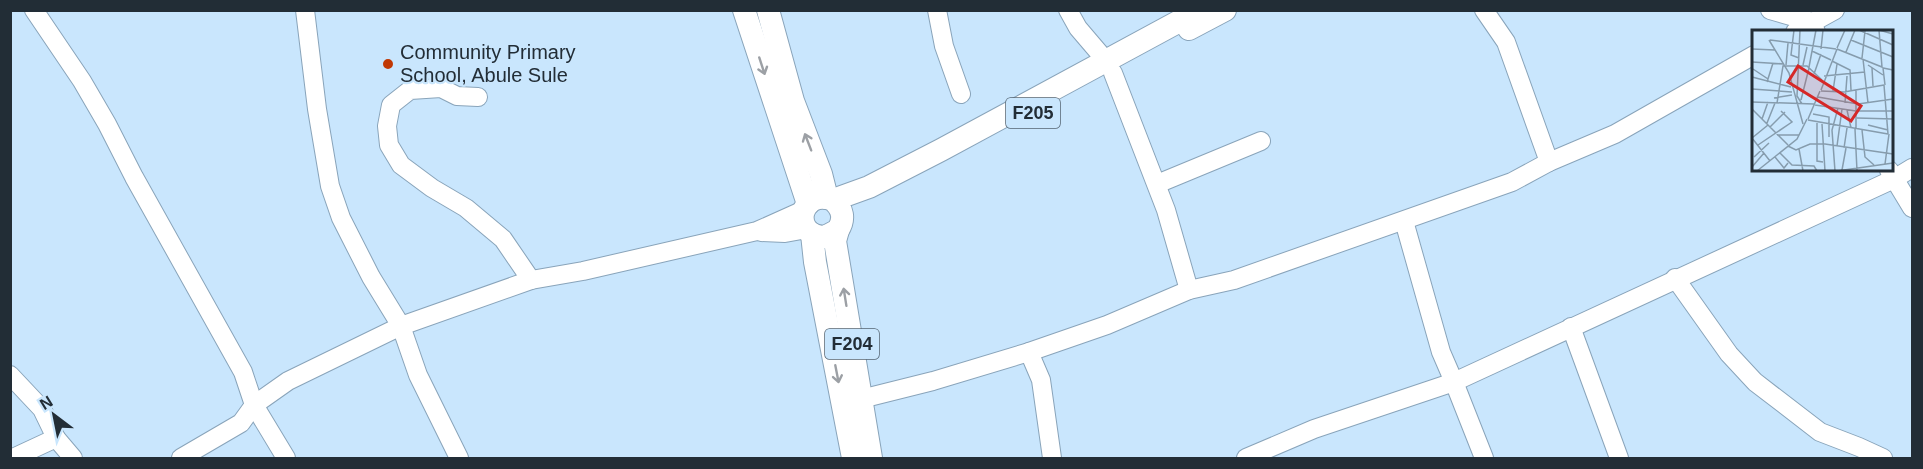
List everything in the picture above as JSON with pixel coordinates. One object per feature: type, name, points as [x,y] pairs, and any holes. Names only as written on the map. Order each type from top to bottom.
[{"type":"main road","name":"F204","points":[[744,10],[821,215],[835,241],[871,459]]},
{"type":"main road","name":"F204","points":[[768,10],[793,101],[821,174],[821,215],[815,262],[853,459]]},
{"type":"main road","name":"F205","points":[[821,215],[869,187],[1225,10]]},
{"type":"main road","name":"F205","points":[[1110,68],[1190,13]]},
{"type":"street","points":[[34,10],[107,123],[134,177],[243,372],[254,405],[286,459]]},
{"type":"street","points":[[305,10],[317,109],[330,186],[341,218],[371,277],[401,326],[418,375],[459,459]]},
{"type":"street","points":[[937,10],[944,46],[961,94]]},
{"type":"street","points":[[1068,10],[1078,28],[1110,68],[1157,184],[1189,290]]},
{"type":"street","points":[[1484,10],[1506,42],[1549,162]]},
{"type":"street","points":[[1770,10],[1814,27],[1835,10]]},
{"type":"street","points":[[861,399],[933,381],[1029,352],[1107,325],[1189,290],[1234,280],[1512,182],[1549,162],[1616,134],[1752,56]]},
{"type":"street","points":[[478,97],[457,96],[441,88],[410,90],[391,105],[387,126],[389,145],[401,165],[432,188],[466,208],[503,239],[531,280]]},
{"type":"street","points":[[1157,184],[1261,141]]},
{"type":"street","points":[[1246,459],[1314,429],[1454,382],[1891,174],[1912,168]]},
{"type":"street","points":[[1891,174],[1912,208]]},
{"type":"street","points":[[181,459],[241,423],[254,405],[288,381],[401,326],[531,280],[583,271],[821,215]]},
{"type":"street","points":[[1404,221],[1441,352],[1484,459]]},
{"type":"street","points":[[1675,278],[1729,354],[1755,382],[1820,432],[1883,459]]},
{"type":"street","points":[[1571,327],[1593,393],[1619,459]]},
{"type":"street","points":[[1029,352],[1041,380],[1052,459]]},
{"type":"street","points":[[10,375],[42,409],[56,438],[73,459]]},
{"type":"street","points":[[13,459],[56,438]]},
{"type":"place","name":"Community Primary School, Abule Sule","points":[[388,64]]}]
